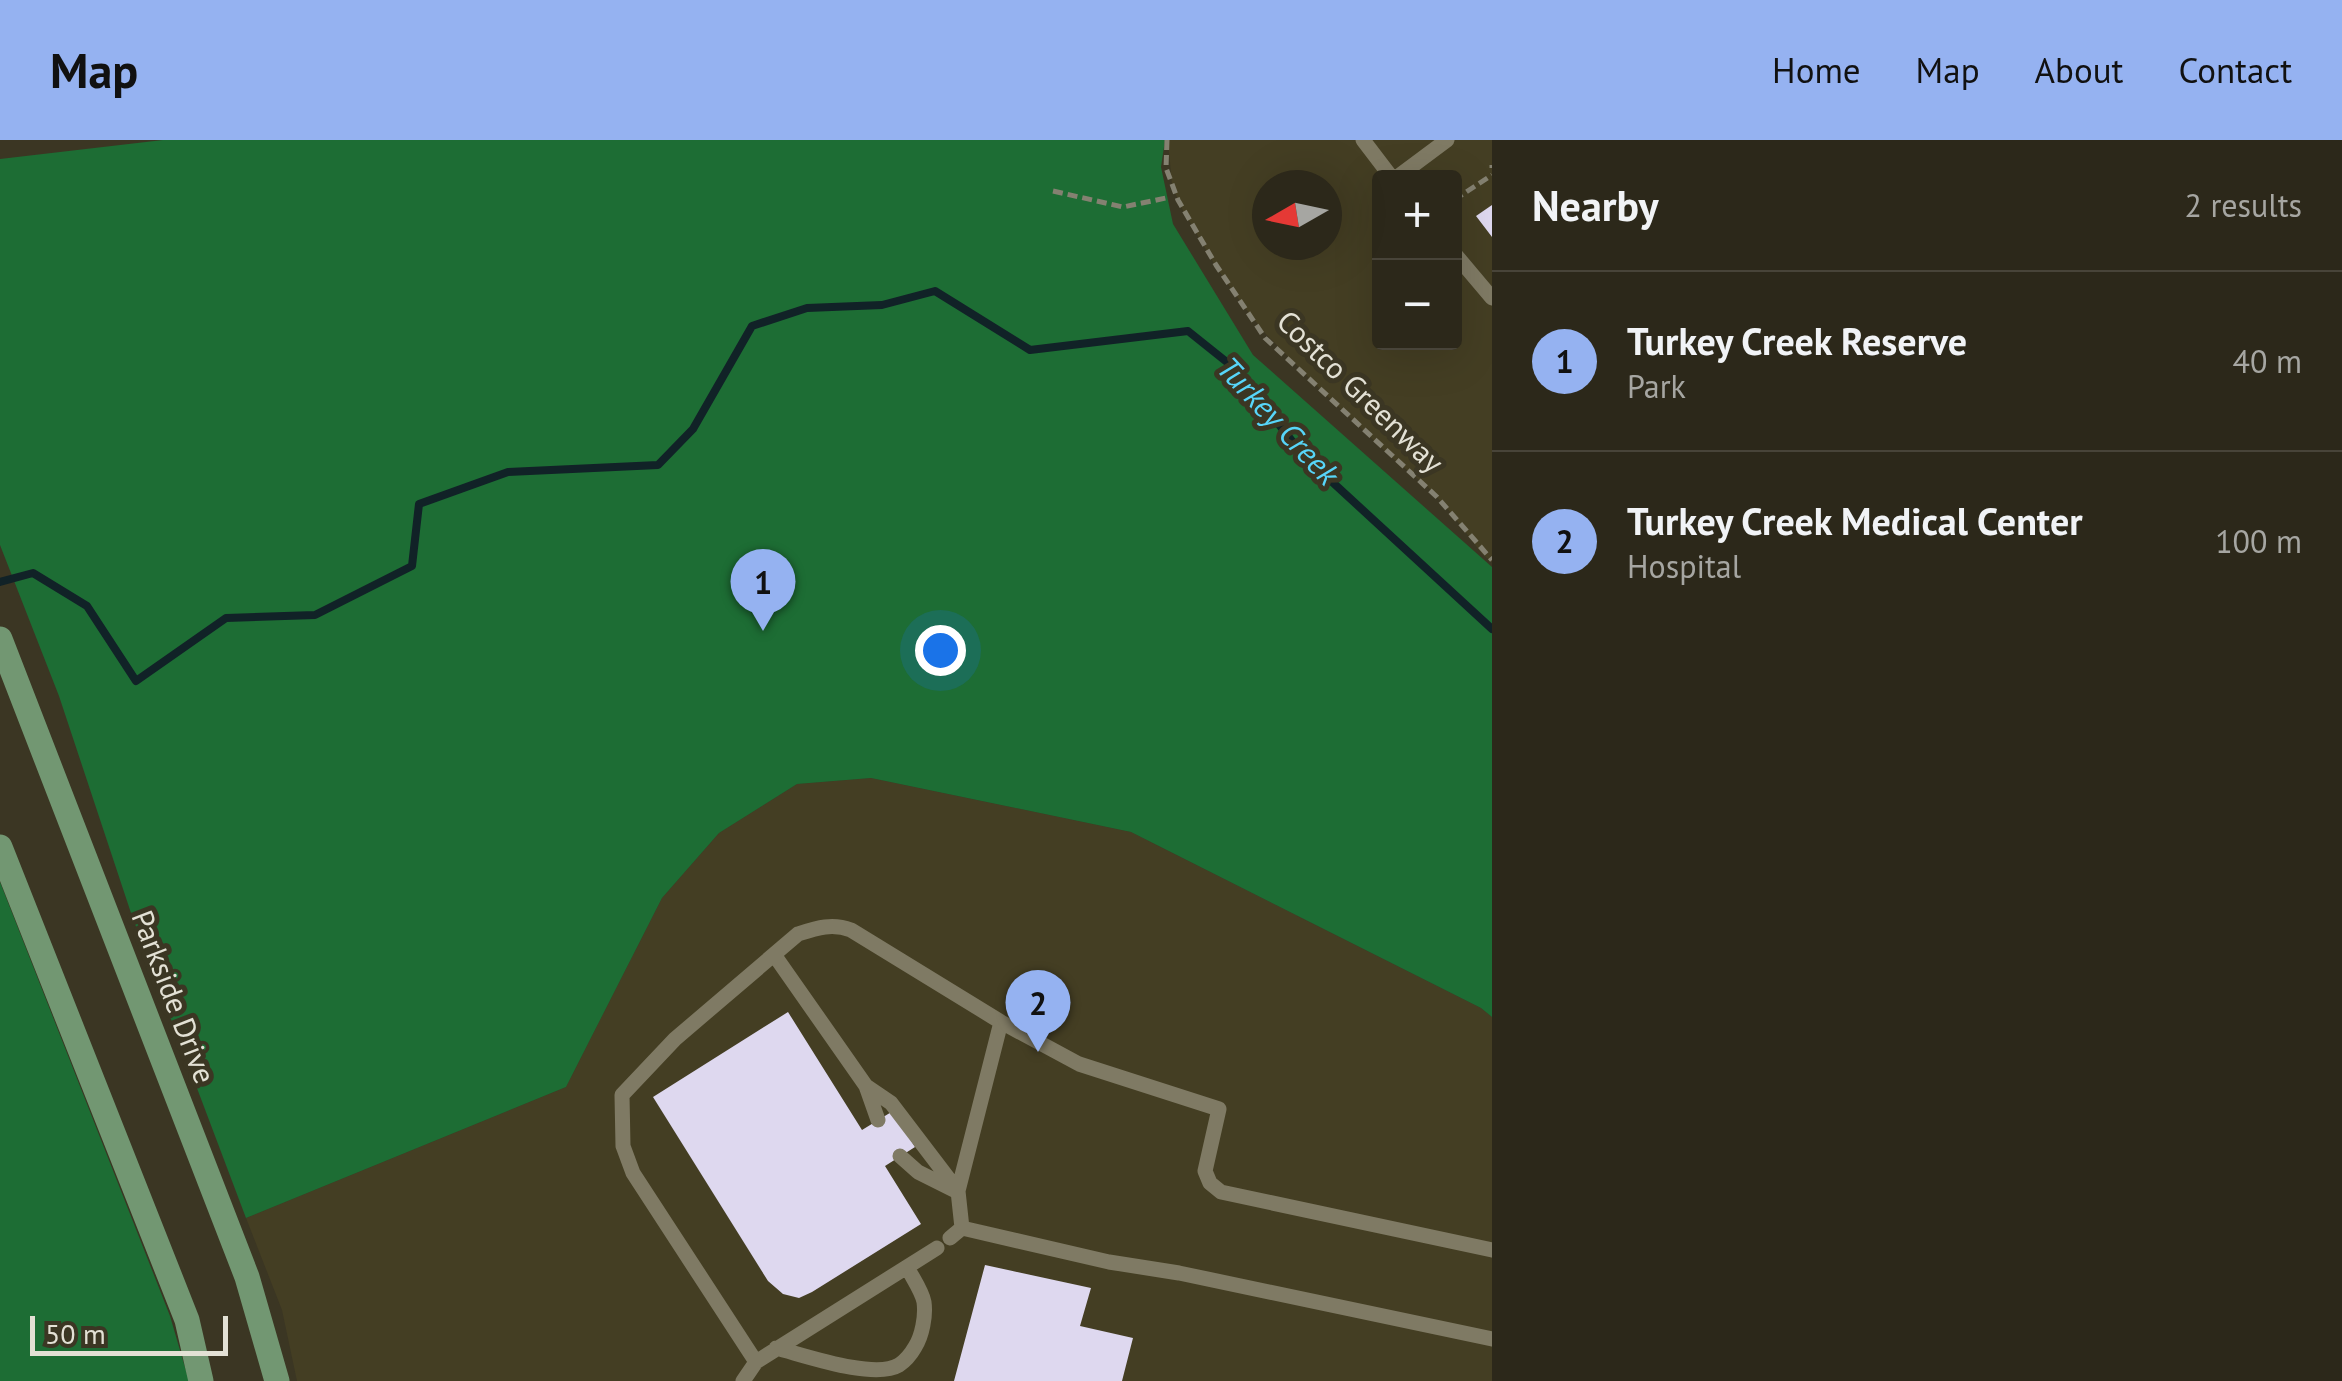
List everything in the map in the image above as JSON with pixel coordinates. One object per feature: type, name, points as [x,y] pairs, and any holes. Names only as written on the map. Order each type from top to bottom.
[{"type":"street","name":"Parkside Drive","points":[[0,639],[247,1278],[277,1381]]},
{"type":"street","points":[[0,847],[188,1320],[201,1381]]},
{"type":"lane","points":[[1363,140],[1387,170]]},
{"type":"lane","points":[[1405,170],[1447,140]]},
{"type":"lane","points":[[1460,260],[1492,298]]},
{"type":"lane","points":[[756,1362],[632,1172],[623,1146],[622,1095],[675,1039],[798,934],[820,927],[838,925],[851,930],[1001,1022],[1079,1064],[1219,1110],[1205,1171],[1210,1183],[1221,1192],[1492,1250]]},
{"type":"lane","points":[[775,956],[866,1086],[878,1120]]},
{"type":"lane","points":[[950,1238],[958,1191],[1001,1022]]},
{"type":"lane","points":[[866,1086],[891,1103],[958,1191]]},
{"type":"lane","points":[[900,1156],[918,1172],[958,1191]]},
{"type":"lane","points":[[743,1381],[756,1362],[776,1348],[950,1238],[1071,1254],[1196,1277],[1492,1339]]},
{"type":"lane","points":[[776,1348],[856,1368],[900,1364],[918,1342],[924,1301],[907,1267]]},
{"type":"path","name":"Costco Greenway","points":[[1166,140],[1166,168],[1178,200],[1265,338],[1437,497],[1492,560]]},
{"type":"path","points":[[1462,193],[1492,169]]},
{"type":"path","points":[[1053,190],[1123,206],[1166,198]]},
{"type":"shaded area","points":[[1168,140],[1492,140],[1492,562],[1428,487],[1391,457],[1264,332],[1216,267],[1172,185]]},
{"type":"shaded area","points":[[871,778],[1131,832],[1492,1017],[1492,1381],[297,1381],[282,1310],[246,1218],[566,1087],[662,898],[719,833],[797,784]]},
{"type":"green space","points":[[163,140],[1165,140],[1161,167],[1173,224],[1253,355],[1492,567],[1492,1017],[1131,832],[871,778],[797,784],[719,833],[662,898],[566,1087],[246,1218],[132,916],[59,696],[0,545],[0,159]]},
{"type":"green space","points":[[0,882],[170,1316],[189,1381],[0,1381]]},
{"type":"building","points":[[1492,205],[1492,237],[1476,216]]},
{"type":"building","points":[[788,1012],[862,1130],[893,1111],[915,1147],[885,1166],[921,1224],[799,1298],[783,1294],[768,1281],[653,1097]]},
{"type":"building","points":[[985,1265],[1091,1288],[1080,1326],[1133,1338],[1122,1381],[954,1381]]},
{"type":"waterway","name":"Turkey Creek","points":[[0,582],[33,573],[87,606],[136,681],[226,618],[315,615],[412,566],[419,504],[508,472],[658,465],[693,429],[752,326],[807,308],[882,305],[935,291],[1030,350],[1188,331],[1233,367],[1304,456],[1492,629]]},
{"type":"place","name":"Turkey Creek Reserve","points":[[763,631]]},
{"type":"place","name":"Turkey Creek Medical Center","points":[[1038,1052]]}]
